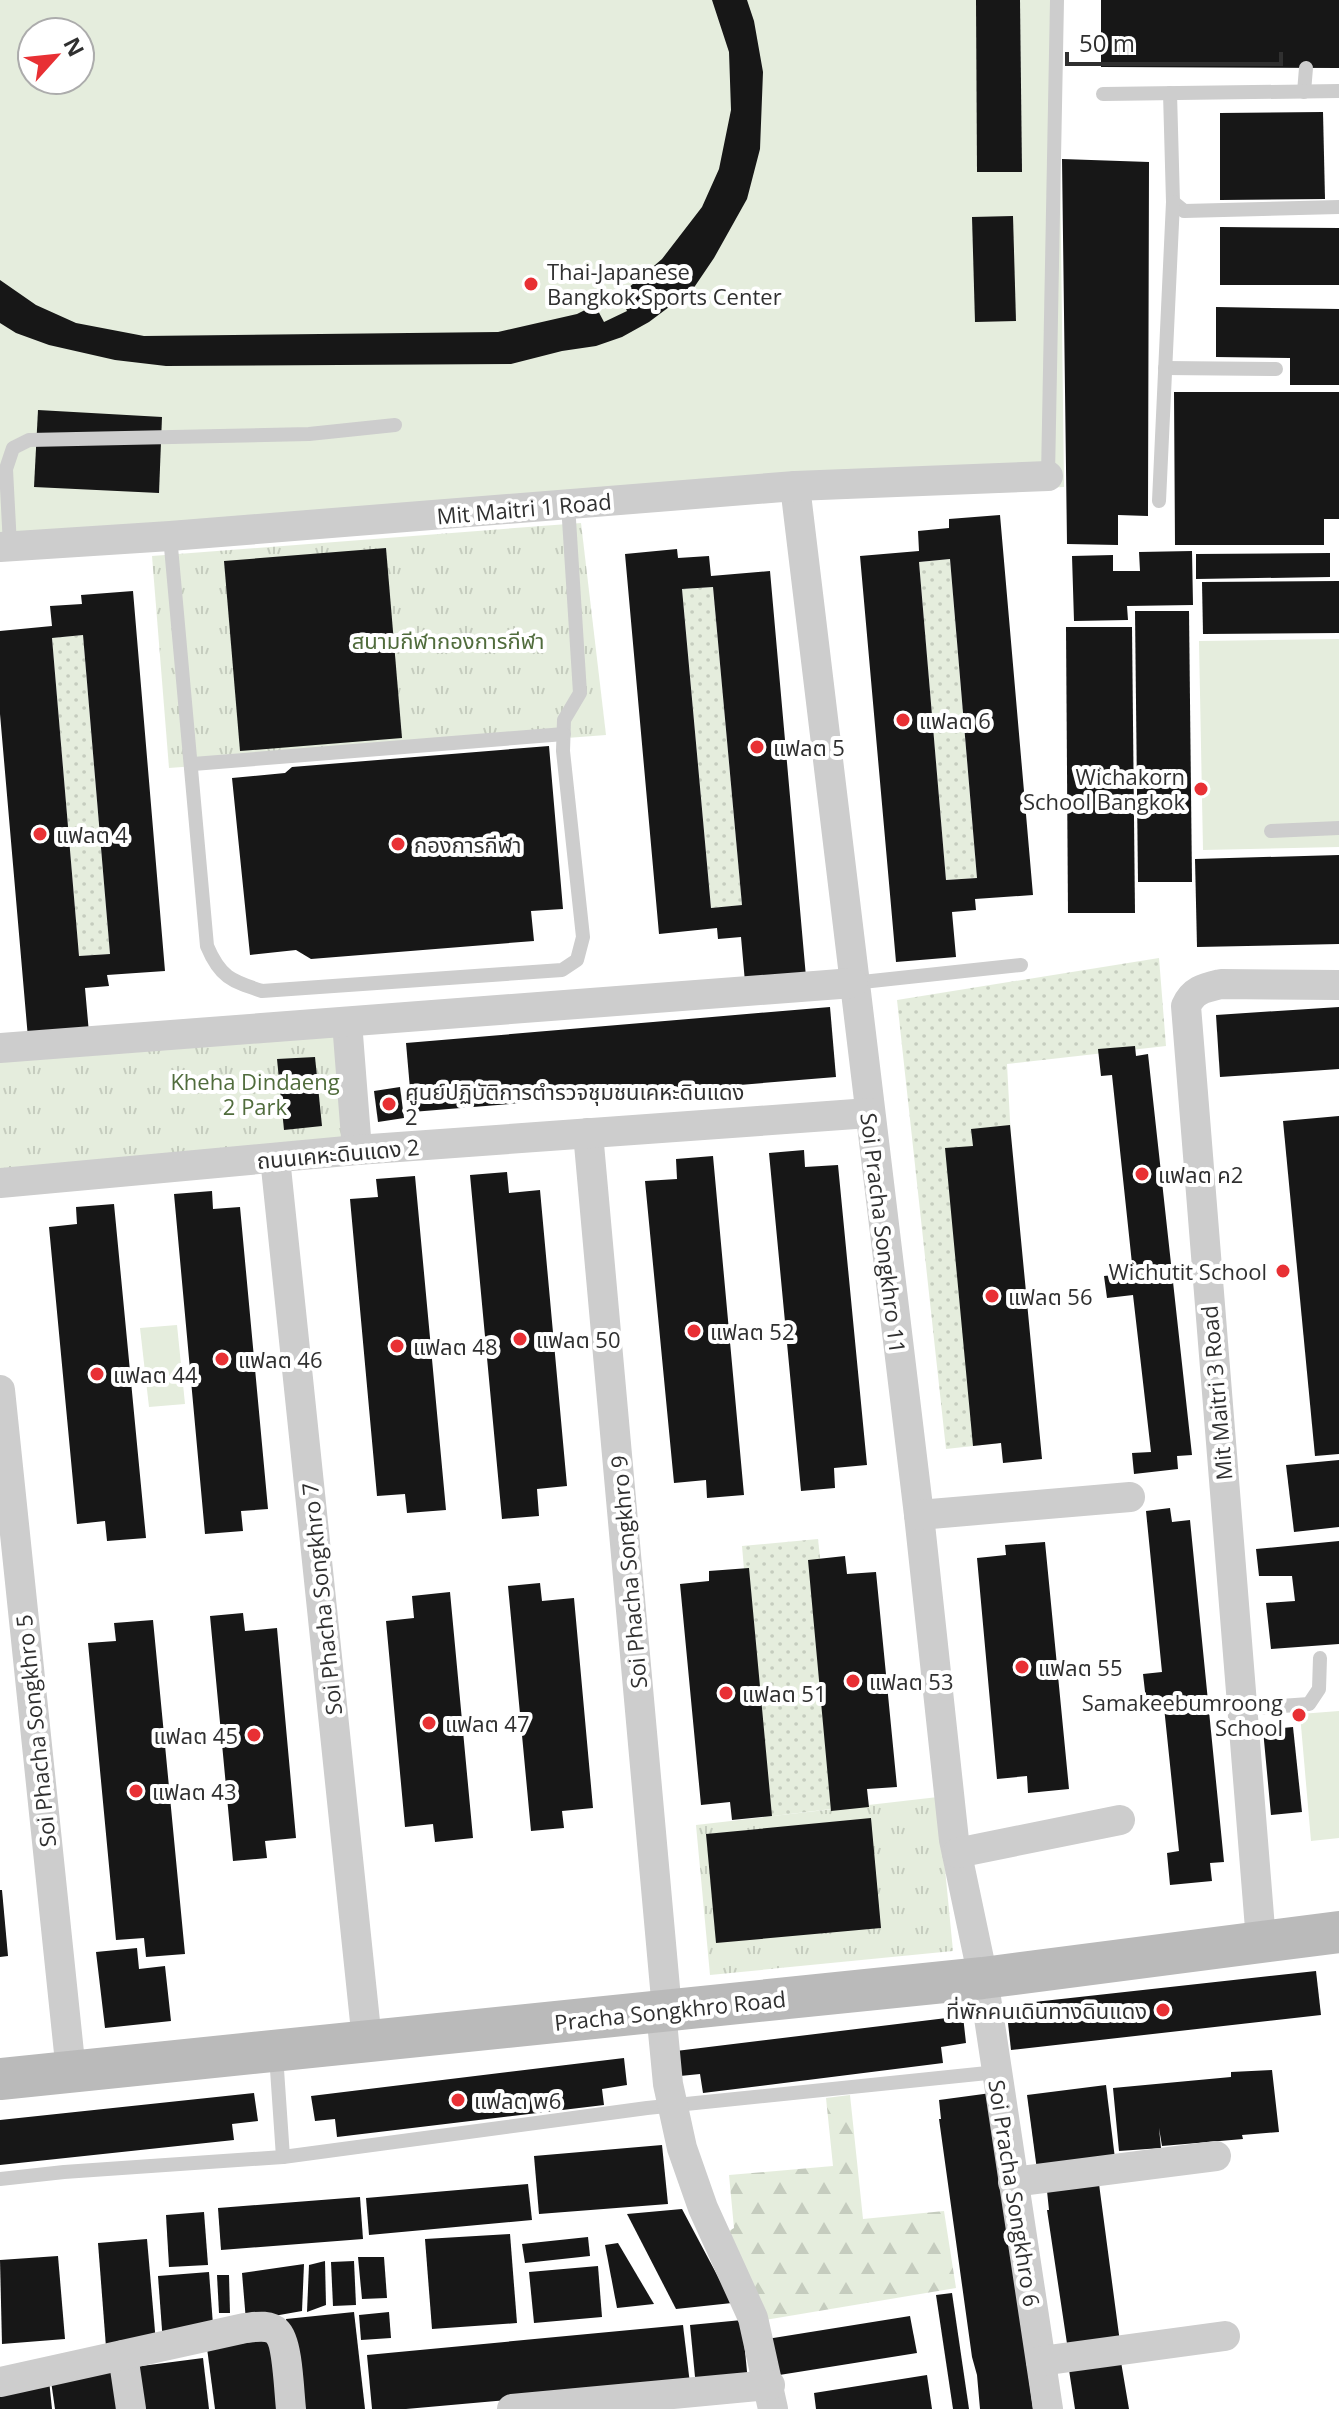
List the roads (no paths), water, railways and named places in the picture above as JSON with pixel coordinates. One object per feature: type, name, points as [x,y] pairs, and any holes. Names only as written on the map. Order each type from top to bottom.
[{"type":"street","name":"Mit Maitri 1 Road","points":[[5,546],[170,536],[795,486],[1048,476]]},
{"type":"street","name":"Soi Pracha Songkhro 11","points":[[795,486],[957,1853],[983,1978]]},
{"type":"street","points":[[0,1048],[853,983]]},
{"type":"street","name":"Mit Maitri 3 Road","points":[[1261,1941],[1186,1006],[1191,995],[1202,988],[1221,984],[1339,985]]},
{"type":"street","points":[[347,1022],[357,1150]]},
{"type":"street","name":"ถนนเคหะดินแดง 2","points":[[0,1183],[357,1150],[869,1113]]},
{"type":"street","name":"Soi Phacha Songkhro 9","points":[[588,1133],[673,2105],[682,2148],[703,2208],[753,2318],[771,2397]]},
{"type":"street","name":"Soi Phacha Songkhro 7","points":[[275,1158],[367,2041]]},
{"type":"street","name":"Soi Phacha Songkhro 5","points":[[0,1390],[71,2072]]},
{"type":"street","points":[[919,1515],[1130,1497]]},
{"type":"street","points":[[957,1853],[1120,1820]]},
{"type":"street","name":"Pracha Songkhro Road","points":[[0,2079],[983,1978],[1339,1932]]},
{"type":"street","name":"Soi Pracha Songkhro 6","points":[[983,1978],[1048,2409]]},
{"type":"street","points":[[1013,2182],[1216,2156]]},
{"type":"street","points":[[0,2382],[245,2328],[265,2327],[277,2332],[283,2344],[291,2409]]},
{"type":"street","points":[[1041,2361],[1225,2336]]},
{"type":"street","points":[[123,2355],[131,2409]]},
{"type":"street","points":[[512,2409],[771,2397]]},
{"type":"lane","points":[[1048,476],[1057,0]]},
{"type":"lane","points":[[1304,92],[1306,68]]},
{"type":"lane","points":[[1103,94],[1339,91]]},
{"type":"lane","points":[[1159,501],[1173,202],[1170,93]]},
{"type":"lane","points":[[1173,202],[1184,211],[1339,207]]},
{"type":"lane","points":[[1165,368],[1276,369]]},
{"type":"lane","points":[[5,546],[6,469],[13,448],[29,440],[309,434],[395,425]]},
{"type":"lane","points":[[170,536],[193,764],[207,946],[215,965],[235,982],[262,991],[562,970],[577,960],[583,937],[563,751],[564,720],[580,693],[568,504]]},
{"type":"lane","points":[[193,764],[564,734]]},
{"type":"lane","points":[[1271,831],[1339,828]]},
{"type":"lane","points":[[853,983],[1021,965]]},
{"type":"lane","points":[[1241,1709],[1309,1704],[1319,1689],[1320,1658]]},
{"type":"lane","points":[[276,2051],[283,2157]]},
{"type":"lane","points":[[0,2179],[283,2157],[673,2105],[997,2072]]},
{"type":"place","name":"Thai-Japanese Bangkok Sports Center","points":[[531,284]]},
{"type":"place","name":"แฟลต 6","points":[[903,720]]},
{"type":"place","name":"แฟลต 5","points":[[757,747]]},
{"type":"place","name":"Wichakorn School Bangkok","points":[[1201,789]]},
{"type":"place","name":"แฟลต 4","points":[[40,834]]},
{"type":"place","name":"กองการกีฬา","points":[[398,844]]},
{"type":"place","name":"ศูนย์ปฏิบัติการตำรวจชุมชนเคหะดินแดง 2","points":[[389,1104]]},
{"type":"place","name":"แฟลต ค2","points":[[1142,1174]]},
{"type":"place","name":"Wichutit School","points":[[1283,1271]]},
{"type":"place","name":"แฟลต 56","points":[[992,1296]]},
{"type":"place","name":"แฟลต 52","points":[[694,1331]]},
{"type":"place","name":"แฟลต 50","points":[[520,1339]]},
{"type":"place","name":"แฟลต 48","points":[[397,1346]]},
{"type":"place","name":"แฟลต 46","points":[[222,1359]]},
{"type":"place","name":"แฟลต 44","points":[[97,1374]]},
{"type":"place","name":"แฟลต 55","points":[[1022,1667]]},
{"type":"place","name":"แฟลต 53","points":[[853,1681]]},
{"type":"place","name":"แฟลต 51","points":[[726,1693]]},
{"type":"place","name":"Samakeebumroong School","points":[[1299,1715]]},
{"type":"place","name":"แฟลต 47","points":[[429,1723]]},
{"type":"place","name":"แฟลต 45","points":[[254,1735]]},
{"type":"place","name":"แฟลต 43","points":[[136,1791]]},
{"type":"place","name":"ที่พักคนเดินทางดินแดง","points":[[1163,2010]]},
{"type":"place","name":"แฟลต พ6","points":[[458,2100]]},
{"type":"park label","name":"สนามกีฬากองการกีฬา","points":[[448,640]]},
{"type":"park label","name":"Kheha Dindaeng 2 Park","points":[[255,1094]]}]
